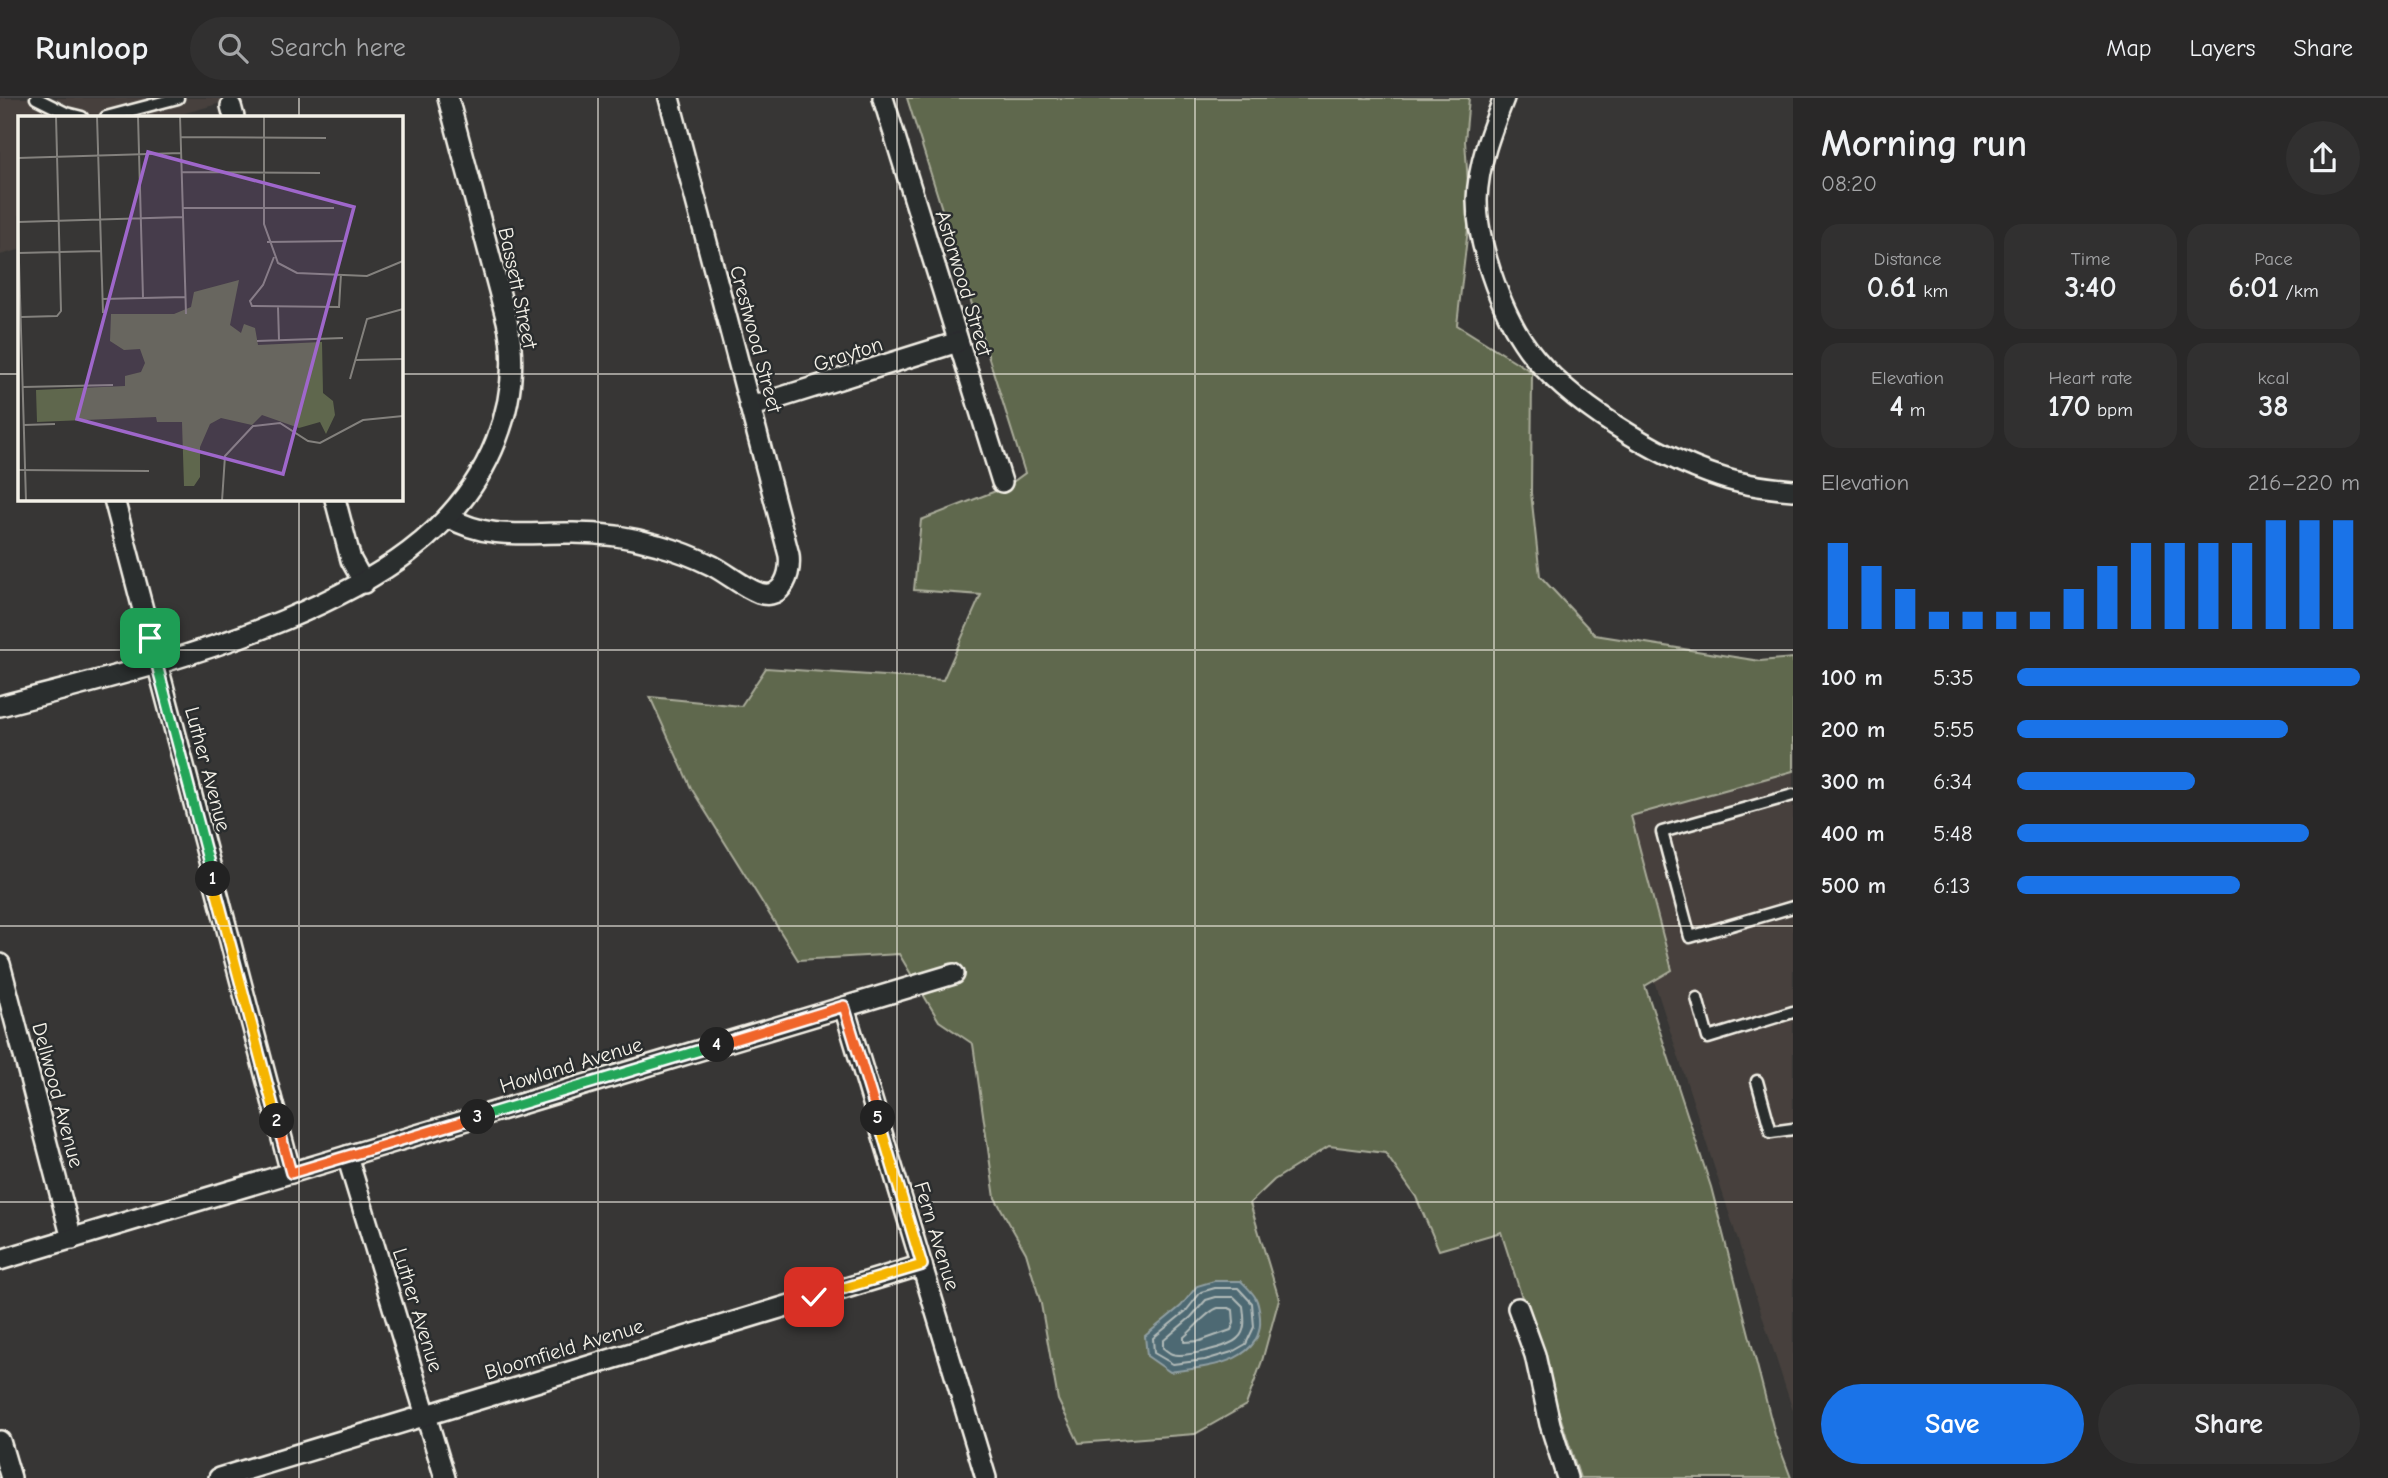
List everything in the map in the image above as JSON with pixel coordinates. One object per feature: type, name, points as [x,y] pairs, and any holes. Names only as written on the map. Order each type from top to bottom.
[{"type":"street","name":"Bassett Street","points":[[0,706],[157,664],[258,632],[364,583],[412,551],[448,517],[477,478],[494,446],[508,398],[511,361],[507,321],[448,98]]},
{"type":"street","name":"Crestwood Street","points":[[448,517],[466,527],[485,532],[589,533],[639,540],[682,552],[705,562],[760,593],[769,594],[780,589],[788,578],[789,555],[669,98]]},
{"type":"street","name":"Astorwood Street","points":[[883,98],[1002,482]]},
{"type":"street","points":[[1504,98],[1482,161],[1478,185],[1478,216],[1483,245],[1495,284],[1521,338],[1549,373],[1575,396],[1611,421],[1687,464],[1720,477],[1793,490]]},
{"type":"street","name":"Grayton","points":[[750,407],[958,342]]},
{"type":"street","name":"Luther Avenue","points":[[114,500],[291,1173]]},
{"type":"street","points":[[335,500],[351,560],[364,583]]},
{"type":"street","name":"Dellwood Avenue","points":[[0,964],[72,1239]]},
{"type":"street","name":"Howland Avenue","points":[[0,1260],[954,974]]},
{"type":"street","name":"Fern Avenue","points":[[844,1006],[986,1478]]},
{"type":"street","name":"Luther Avenue","points":[[347,1156],[445,1478]]},
{"type":"street","name":"Bloomfield Avenue","points":[[219,1478],[922,1265]]},
{"type":"street","points":[[1518,1308],[1535,1355],[1550,1424],[1567,1478]]},
{"type":"street","points":[[0,1441],[11,1478]]},
{"type":"lane","points":[[36,98],[78,116]]},
{"type":"lane","points":[[110,116],[178,98]]},
{"type":"lane","points":[[1793,795],[1662,832],[1690,937],[1793,906]]},
{"type":"lane","points":[[1697,998],[1709,1038],[1793,1012]]},
{"type":"lane","points":[[1757,1081],[1771,1132],[1793,1129]]},
{"type":"shaded area","points":[[0,98],[239,98],[175,116],[18,116],[18,250],[0,255]]},
{"type":"shaded area","points":[[1793,762],[1793,1411],[1601,817]]},
{"type":"green space","points":[[907,98],[1469,98],[1465,141],[1470,211],[1457,325],[1532,372],[1531,493],[1540,576],[1595,635],[1760,661],[1793,658],[1793,771],[1631,816],[1672,970],[1645,986],[1711,1187],[1775,1435],[1791,1478],[1580,1478],[1501,1232],[1439,1250],[1416,1197],[1385,1153],[1329,1146],[1274,1180],[1250,1203],[1279,1299],[1262,1361],[1246,1405],[1195,1434],[1079,1443],[1058,1400],[1041,1304],[1026,1253],[995,1198],[973,1044],[939,1021],[899,954],[798,960],[691,788],[650,697],[741,706],[766,668],[943,680],[981,595],[914,590],[921,520],[1006,487],[1025,473]]},
{"type":"water","points":[[1214,1281],[1241,1281],[1250,1290],[1258,1305],[1259,1333],[1252,1345],[1242,1354],[1229,1360],[1170,1372],[1147,1356],[1145,1336],[1181,1306],[1197,1286]]},
{"type":"route","points":[[150,638],[291,1173],[844,1006],[922,1265],[814,1297]]}]
